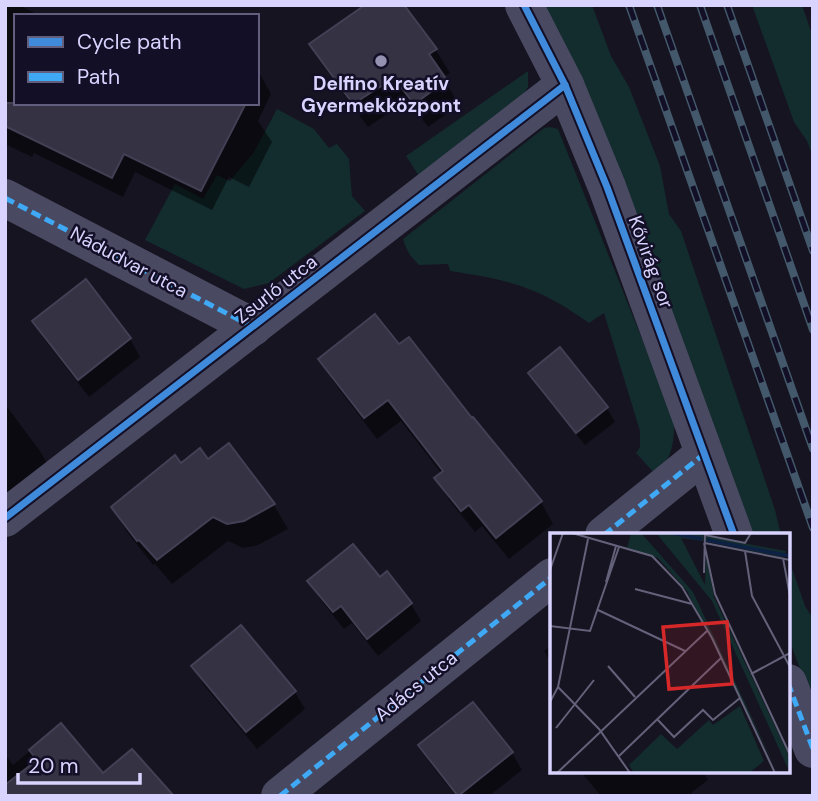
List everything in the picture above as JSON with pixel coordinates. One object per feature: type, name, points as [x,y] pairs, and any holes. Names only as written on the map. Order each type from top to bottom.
[{"type":"street","name":"Kővirág sor","points":[[524,5],[565,85],[607,187],[733,533]]},
{"type":"street","name":"Zsurló utca","points":[[5,518],[565,85]]},
{"type":"street","name":"Nádudvar utca","points":[[5,198],[253,327]]},
{"type":"street","points":[[606,533],[704,454]]},
{"type":"street","name":"Adács utca","points":[[280,796],[550,579]]},
{"type":"street","points":[[790,688],[813,749]]},
{"type":"green space","points":[[545,5],[592,5],[611,56],[629,87],[660,166],[669,214],[681,231],[781,533],[748,533]]},
{"type":"green space","points":[[752,5],[802,5],[813,37],[813,157],[807,141],[794,122]]},
{"type":"green space","points":[[528,71],[528,87],[523,95],[419,176],[406,156]]},
{"type":"green space","points":[[277,109],[314,129],[329,148],[337,144],[349,159],[352,196],[365,211],[269,283],[244,289],[145,240],[175,184],[203,199],[217,175],[230,181],[254,152]]},
{"type":"green space","points":[[544,128],[558,129],[675,421],[671,450],[656,475],[636,453],[640,447],[640,431],[604,313],[589,323],[555,301],[523,287],[450,271],[448,264],[419,265],[404,243],[403,239]]},
{"type":"green space","points":[[790,563],[805,606],[813,619],[813,703],[790,642]]},
{"type":"building","points":[[365,5],[404,5],[437,49],[429,54],[447,80],[414,104],[394,78],[353,104],[309,44]]},
{"type":"building","points":[[5,103],[245,105],[201,191],[124,154],[112,178],[5,126]]},
{"type":"building","points":[[86,279],[131,338],[78,380],[32,321]]},
{"type":"building","points":[[375,314],[399,344],[409,337],[542,501],[496,538],[469,505],[461,511],[434,478],[443,471],[388,400],[364,418],[318,359]]},
{"type":"building","points":[[560,347],[608,407],[576,433],[528,373]]},
{"type":"building","points":[[229,443],[275,504],[244,521],[227,524],[213,517],[157,560],[139,540],[137,541],[111,507],[175,455],[181,463],[200,448],[208,459]]},
{"type":"building","points":[[353,544],[380,577],[387,571],[412,603],[367,639],[341,606],[333,612],[307,581]]},
{"type":"building","points":[[241,625],[296,691],[246,732],[191,666]]},
{"type":"building","points":[[473,702],[513,752],[458,796],[418,745]]},
{"type":"building","points":[[61,723],[103,773],[132,749],[174,796],[5,796],[5,785],[37,760],[29,750]]},
{"type":"railway","points":[[629,5],[813,528]]},
{"type":"railway","points":[[657,5],[813,449]]},
{"type":"railway","points":[[700,5],[813,330]]},
{"type":"railway","points":[[727,5],[813,251]]},
{"type":"marked path","points":[[5,198],[253,327]]},
{"type":"marked path","points":[[606,533],[704,454]]},
{"type":"marked path","points":[[280,796],[550,579]]},
{"type":"marked path","points":[[790,688],[813,749]]},
{"type":"cycle path","points":[[524,5],[565,85],[607,187],[733,533]]},
{"type":"cycle path","points":[[5,518],[565,85]]},
{"type":"place","name":"Delfino Kreatív Gyermekközpont","points":[[381,61]]}]
